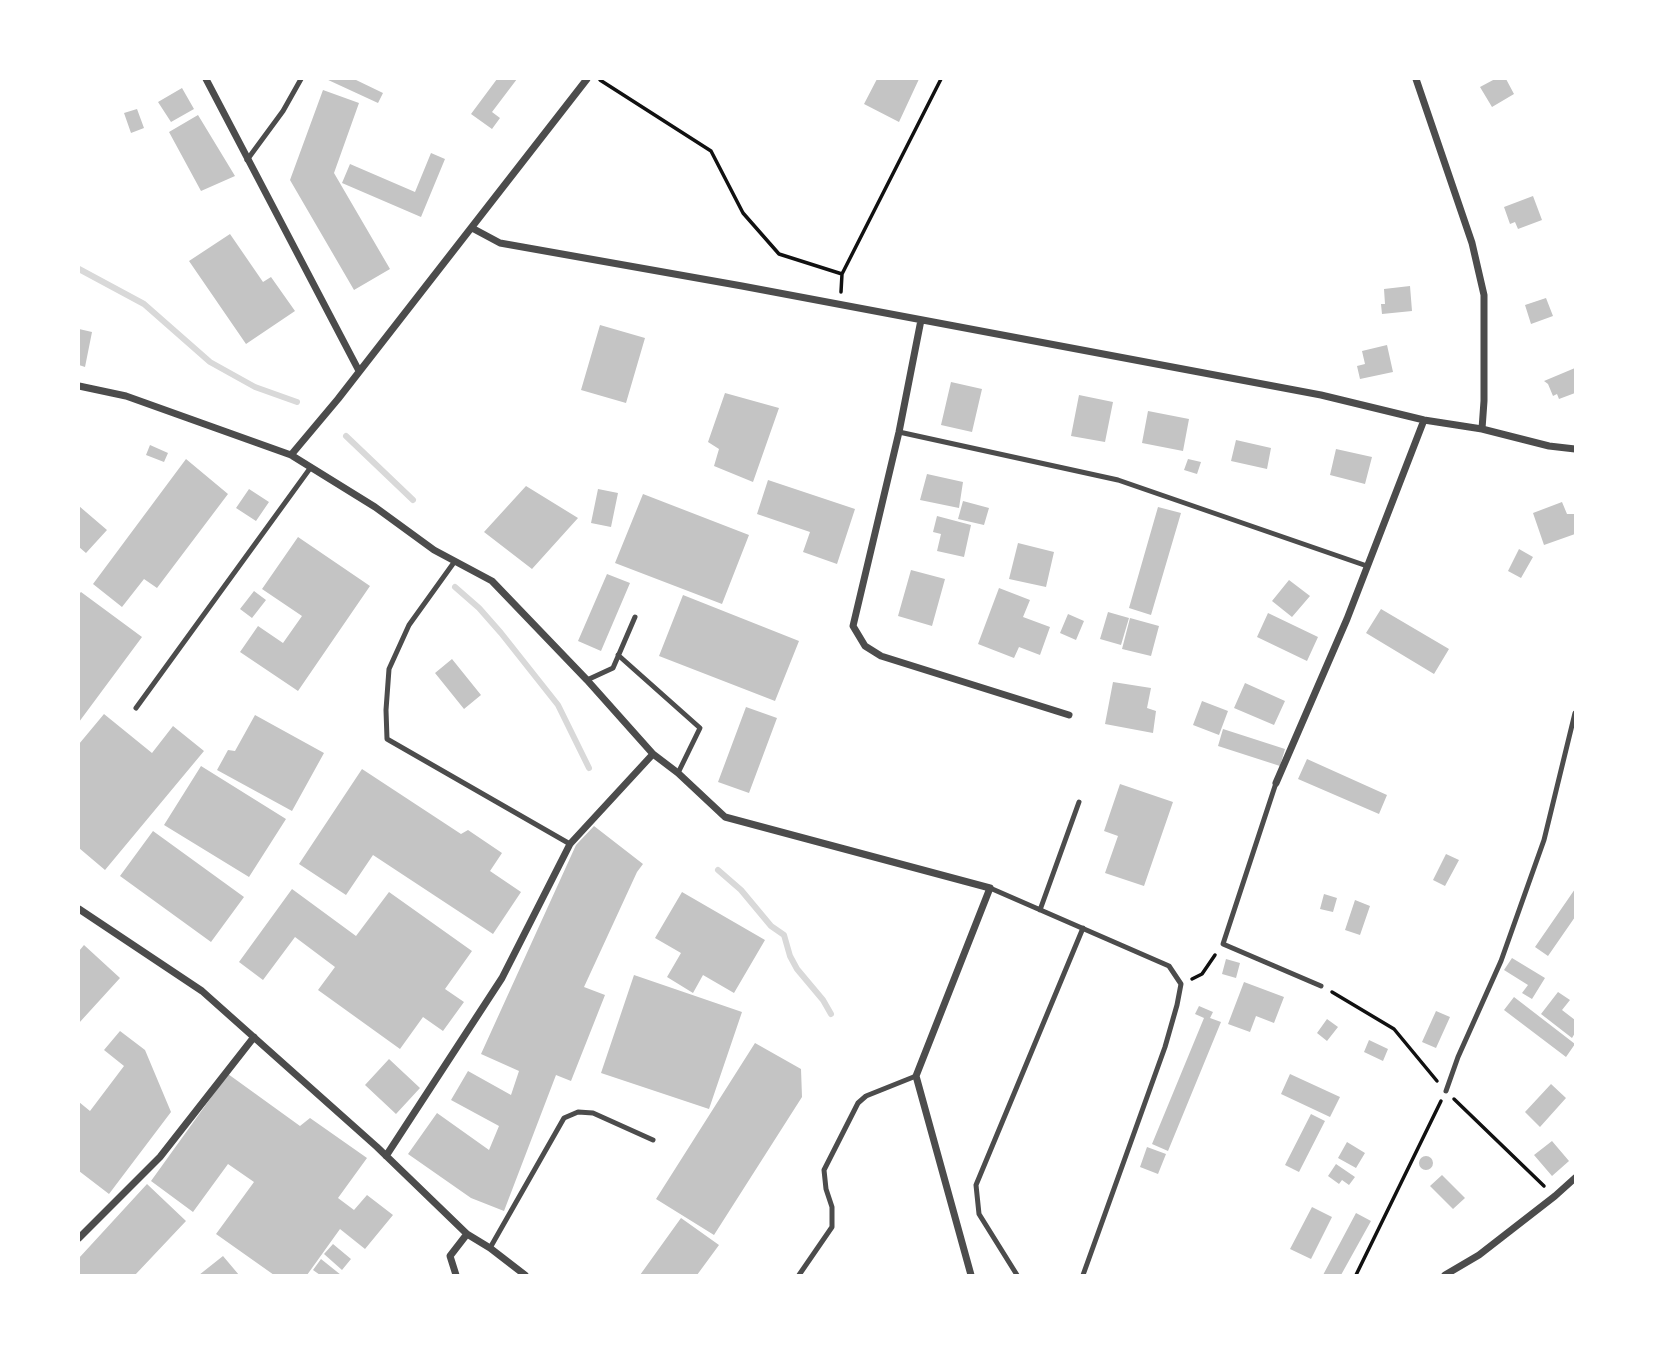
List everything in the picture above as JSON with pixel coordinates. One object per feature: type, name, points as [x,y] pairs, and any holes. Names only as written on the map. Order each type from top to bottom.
[{"type":"street","points":[[206,79],[359,371]]},
{"type":"street","points":[[291,455],[315,428],[587,79]]},
{"type":"street","points":[[1416,79],[1472,243],[1484,295],[1482,429]]},
{"type":"street","points":[[472,228],[500,243],[1321,394],[1424,420],[1482,429],[1549,446],[1575,449]]},
{"type":"street","points":[[921,320],[899,432],[853,625],[865,646],[881,656],[1069,715]]},
{"type":"street","points":[[79,386],[126,396],[291,455],[375,507],[434,550],[492,581],[653,754],[678,773],[725,817],[990,888],[916,1076],[971,1275]]},
{"type":"street","points":[[1276,783],[1347,619],[1424,420]]},
{"type":"street","points":[[386,1156],[502,978],[570,844],[653,754]]},
{"type":"street","points":[[79,909],[202,991],[386,1156],[467,1234],[524,1275]]},
{"type":"street","points":[[79,1238],[160,1157],[254,1037]]},
{"type":"street","points":[[1445,1275],[1479,1255],[1575,1178]]},
{"type":"street","points":[[456,1275],[450,1256],[467,1234]]},
{"type":"lane","points":[[247,160],[283,111],[301,79]]},
{"type":"lane","points":[[899,432],[1118,480],[1367,566]]},
{"type":"lane","points":[[136,708],[311,467]]},
{"type":"lane","points":[[455,561],[409,625],[389,669],[387,739],[570,844]]},
{"type":"lane","points":[[587,680],[613,668],[635,617]]},
{"type":"lane","points":[[618,655],[700,728],[678,773]]},
{"type":"lane","points":[[1446,1091],[1458,1057],[1501,961],[1544,840],[1575,713]]},
{"type":"lane","points":[[1276,783],[1223,944],[1321,986]]},
{"type":"lane","points":[[1040,910],[1079,802]]},
{"type":"lane","points":[[990,888],[1169,966],[1181,984],[1165,1047],[1083,1275]]},
{"type":"lane","points":[[1017,1275],[979,1214],[976,1185],[1083,928]]},
{"type":"lane","points":[[799,1275],[832,1227],[832,1207],[824,1170],[858,1103],[866,1096],[916,1076]]},
{"type":"lane","points":[[490,1248],[564,1118],[578,1112],[593,1113],[653,1140]]},
{"type":"path","points":[[598,79],[711,151],[743,213],[779,254],[842,274]]},
{"type":"path","points":[[840,305],[842,274],[941,79]]},
{"type":"path","points":[[1202,974],[1223,944]]},
{"type":"path","points":[[1356,1275],[1446,1091]]},
{"type":"building","points":[[326,79],[354,79],[383,93],[378,103]]},
{"type":"building","points":[[497,79],[517,79],[492,112],[500,118],[492,129],[471,114]]},
{"type":"building","points":[[877,79],[919,79],[899,122],[864,104]]},
{"type":"building","points":[[1495,79],[1506,79],[1514,94],[1492,107],[1480,87]]},
{"type":"building","points":[[182,88],[194,109],[171,122],[158,102]]},
{"type":"building","points":[[323,90],[359,103],[334,173],[390,269],[354,290],[290,180]]},
{"type":"building","points":[[137,109],[144,128],[131,133],[124,113]]},
{"type":"building","points":[[198,115],[235,176],[201,191],[169,132]]},
{"type":"building","points":[[431,153],[445,159],[421,217],[342,183],[350,164],[415,192]]},
{"type":"building","points":[[1533,196],[1542,220],[1518,229],[1515,222],[1510,224],[1504,207]]},
{"type":"building","points":[[230,234],[263,282],[271,277],[295,311],[246,344],[189,261]]},
{"type":"building","points":[[1410,286],[1412,311],[1382,314],[1381,304],[1385,304],[1384,289]]},
{"type":"building","points":[[1546,298],[1553,316],[1531,324],[1525,305]]},
{"type":"building","points":[[600,325],[645,338],[626,403],[581,390]]},
{"type":"building","points":[[79,329],[92,332],[85,367],[79,365]]},
{"type":"building","points":[[1387,345],[1393,372],[1360,379],[1357,366],[1365,364],[1362,351]]},
{"type":"building","points":[[1575,368],[1575,393],[1559,399],[1557,394],[1553,396],[1544,381]]},
{"type":"building","points":[[951,382],[982,389],[972,432],[941,425]]},
{"type":"building","points":[[725,393],[779,408],[753,482],[714,466],[719,449],[708,442]]},
{"type":"building","points":[[1079,395],[1113,402],[1105,442],[1071,436]]},
{"type":"building","points":[[1148,411],[1189,419],[1183,451],[1142,443]]},
{"type":"building","points":[[1236,440],[1271,448],[1267,469],[1231,461]]},
{"type":"building","points":[[150,445],[168,453],[164,462],[146,455]]},
{"type":"building","points":[[1336,449],[1372,457],[1365,484],[1330,475]]},
{"type":"building","points":[[186,459],[228,494],[157,588],[144,579],[122,607],[93,584]]},
{"type":"building","points":[[1188,459],[1201,462],[1197,474],[1184,470]]},
{"type":"building","points":[[927,474],[963,482],[959,508],[920,500]]},
{"type":"building","points":[[768,480],[855,509],[837,564],[803,552],[810,532],[757,514]]},
{"type":"building","points":[[526,486],[578,518],[532,569],[484,532]]},
{"type":"building","points":[[249,489],[269,502],[256,521],[236,508]]},
{"type":"building","points":[[598,489],[618,493],[611,527],[591,523]]},
{"type":"building","points":[[643,494],[749,535],[722,604],[615,563]]},
{"type":"building","points":[[963,501],[989,508],[984,525],[958,519]]},
{"type":"building","points":[[1562,502],[1567,514],[1575,514],[1575,534],[1544,545],[1533,513]]},
{"type":"building","points":[[79,506],[107,530],[86,553],[79,547]]},
{"type":"building","points":[[1158,507],[1181,513],[1151,615],[1129,608]]},
{"type":"building","points":[[937,516],[971,525],[964,557],[937,551],[941,534],[933,532]]},
{"type":"building","points":[[298,537],[370,586],[298,691],[240,652],[258,626],[283,643],[302,616],[262,589]]},
{"type":"building","points":[[1018,543],[1054,552],[1046,587],[1009,579]]},
{"type":"building","points":[[1519,549],[1533,557],[1521,578],[1508,571]]},
{"type":"building","points":[[911,570],[945,579],[932,626],[898,616]]},
{"type":"building","points":[[607,574],[630,583],[601,651],[578,641]]},
{"type":"building","points":[[1289,580],[1310,596],[1292,617],[1272,601]]},
{"type":"building","points":[[999,588],[1030,600],[1023,617],[1050,627],[1040,655],[1019,647],[1014,658],[978,644]]},
{"type":"building","points":[[254,591],[266,600],[252,618],[240,609]]},
{"type":"building","points":[[81,592],[142,637],[79,722],[79,594]]},
{"type":"building","points":[[683,595],[799,641],[775,701],[659,656]]},
{"type":"building","points":[[1381,609],[1449,649],[1434,674],[1366,633]]},
{"type":"building","points":[[1108,612],[1129,618],[1121,645],[1100,639]]},
{"type":"building","points":[[1268,613],[1318,637],[1307,661],[1257,637]]},
{"type":"building","points":[[1068,614],[1084,621],[1076,640],[1060,633]]},
{"type":"building","points":[[1130,618],[1159,626],[1151,656],[1122,649]]},
{"type":"building","points":[[452,659],[481,695],[464,709],[435,673]]},
{"type":"building","points":[[1113,682],[1151,688],[1147,708],[1156,711],[1153,733],[1105,724]]},
{"type":"building","points":[[1245,683],[1285,701],[1274,725],[1234,708]]},
{"type":"building","points":[[1202,701],[1228,711],[1219,735],[1193,725]]},
{"type":"building","points":[[746,707],[777,718],[749,793],[718,782]]},
{"type":"building","points":[[104,714],[152,753],[173,726],[204,751],[105,870],[79,848],[79,744]]},
{"type":"building","points":[[255,715],[324,753],[292,811],[217,770],[228,750],[235,751]]},
{"type":"building","points":[[1223,729],[1285,749],[1280,766],[1218,746]]},
{"type":"building","points":[[1307,759],[1387,795],[1379,814],[1298,779]]},
{"type":"building","points":[[201,766],[286,819],[249,877],[164,825]]},
{"type":"building","points":[[362,769],[461,834],[468,830],[502,853],[490,871],[521,892],[493,934],[373,855],[346,895],[299,864]]},
{"type":"building","points":[[1120,784],[1173,802],[1144,886],[1105,873],[1118,836],[1104,831]]},
{"type":"building","points":[[594,826],[643,864],[584,987],[605,995],[571,1081],[556,1075],[504,1211],[471,1198],[408,1154],[437,1113],[489,1150],[499,1126],[451,1100],[468,1071],[511,1095],[519,1071],[481,1054],[576,845]]},
{"type":"building","points":[[153,831],[244,897],[211,942],[120,876]]},
{"type":"building","points":[[1446,854],[1459,860],[1445,886],[1433,880]]},
{"type":"building","points":[[292,889],[356,936],[389,892],[472,951],[445,989],[464,1002],[443,1031],[423,1017],[400,1049],[318,990],[335,967],[295,937],[263,980],[239,962]]},
{"type":"building","points":[[1575,889],[1575,917],[1548,956],[1535,947]]},
{"type":"building","points":[[682,892],[765,940],[734,993],[703,975],[693,993],[667,977],[681,953],[655,938]]},
{"type":"building","points":[[1324,894],[1337,898],[1333,912],[1320,909]]},
{"type":"building","points":[[1355,900],[1370,906],[1360,935],[1345,930]]},
{"type":"building","points":[[84,945],[120,978],[79,1023],[79,951]]},
{"type":"building","points":[[1512,958],[1545,978],[1532,999],[1522,993],[1528,985],[1504,970]]},
{"type":"building","points":[[1226,959],[1240,963],[1236,978],[1222,974]]},
{"type":"building","points":[[634,975],[742,1012],[709,1109],[601,1073]]},
{"type":"building","points":[[1244,982],[1284,997],[1274,1023],[1256,1016],[1250,1032],[1228,1024]]},
{"type":"building","points":[[1558,992],[1570,1000],[1562,1010],[1575,1020],[1575,1033],[1572,1038],[1541,1014]]},
{"type":"building","points":[[1514,997],[1575,1044],[1566,1057],[1504,1010]]},
{"type":"building","points":[[1199,1006],[1213,1012],[1210,1018],[1221,1022],[1168,1151],[1152,1144],[1204,1018],[1195,1014]]},
{"type":"building","points":[[1436,1011],[1450,1017],[1436,1048],[1422,1042]]},
{"type":"building","points":[[1327,1019],[1338,1027],[1327,1041],[1317,1033]]},
{"type":"building","points":[[120,1031],[145,1050],[171,1112],[109,1194],[79,1171],[79,1102],[90,1111],[124,1066],[104,1050]]},
{"type":"building","points":[[1369,1040],[1388,1049],[1383,1061],[1364,1052]]},
{"type":"building","points":[[755,1043],[801,1069],[802,1097],[714,1235],[656,1199]]},
{"type":"building","points":[[389,1059],[420,1088],[396,1114],[365,1085]]},
{"type":"building","points":[[228,1074],[300,1126],[310,1118],[367,1158],[338,1198],[354,1210],[367,1195],[393,1215],[365,1249],[340,1229],[307,1275],[274,1275],[216,1234],[254,1182],[228,1164],[193,1212],[151,1181]]},
{"type":"building","points":[[1290,1074],[1340,1097],[1330,1117],[1281,1094]]},
{"type":"building","points":[[1551,1084],[1566,1098],[1540,1127],[1525,1112]]},
{"type":"building","points":[[1311,1114],[1325,1121],[1299,1172],[1285,1165]]},
{"type":"building","points":[[1552,1141],[1569,1161],[1552,1176],[1534,1155]]},
{"type":"building","points":[[1347,1142],[1365,1153],[1356,1168],[1338,1158]]},
{"type":"building","points":[[1147,1147],[1166,1154],[1158,1174],[1140,1167]]},
{"type":"building","points":[[1423,1156],[1429,1156],[1433,1163],[1429,1170],[1423,1170],[1419,1166],[1419,1160]]},
{"type":"building","points":[[1336,1164],[1355,1177],[1349,1185],[1342,1180],[1339,1184],[1328,1176]]},
{"type":"building","points":[[1442,1175],[1465,1198],[1453,1209],[1430,1186]]},
{"type":"building","points":[[147,1184],[186,1221],[135,1275],[79,1275],[79,1258]]},
{"type":"building","points":[[1312,1207],[1332,1217],[1311,1259],[1290,1249]]},
{"type":"building","points":[[1356,1213],[1371,1221],[1341,1275],[1323,1275]]},
{"type":"building","points":[[681,1218],[719,1245],[697,1275],[640,1275]]},
{"type":"building","points":[[333,1244],[351,1259],[342,1270],[324,1254]]},
{"type":"building","points":[[223,1256],[239,1275],[199,1275]]},
{"type":"building","points":[[321,1259],[341,1275],[320,1275],[313,1270]]},
{"type":"waterway","points":[[79,269],[144,304],[210,362],[255,387],[297,402]]},
{"type":"waterway","points":[[346,436],[413,500]]},
{"type":"waterway","points":[[455,587],[479,608],[501,633],[558,705],[589,768]]},
{"type":"waterway","points":[[718,870],[741,890],[771,926],[784,935],[797,969],[831,1014]]}]
